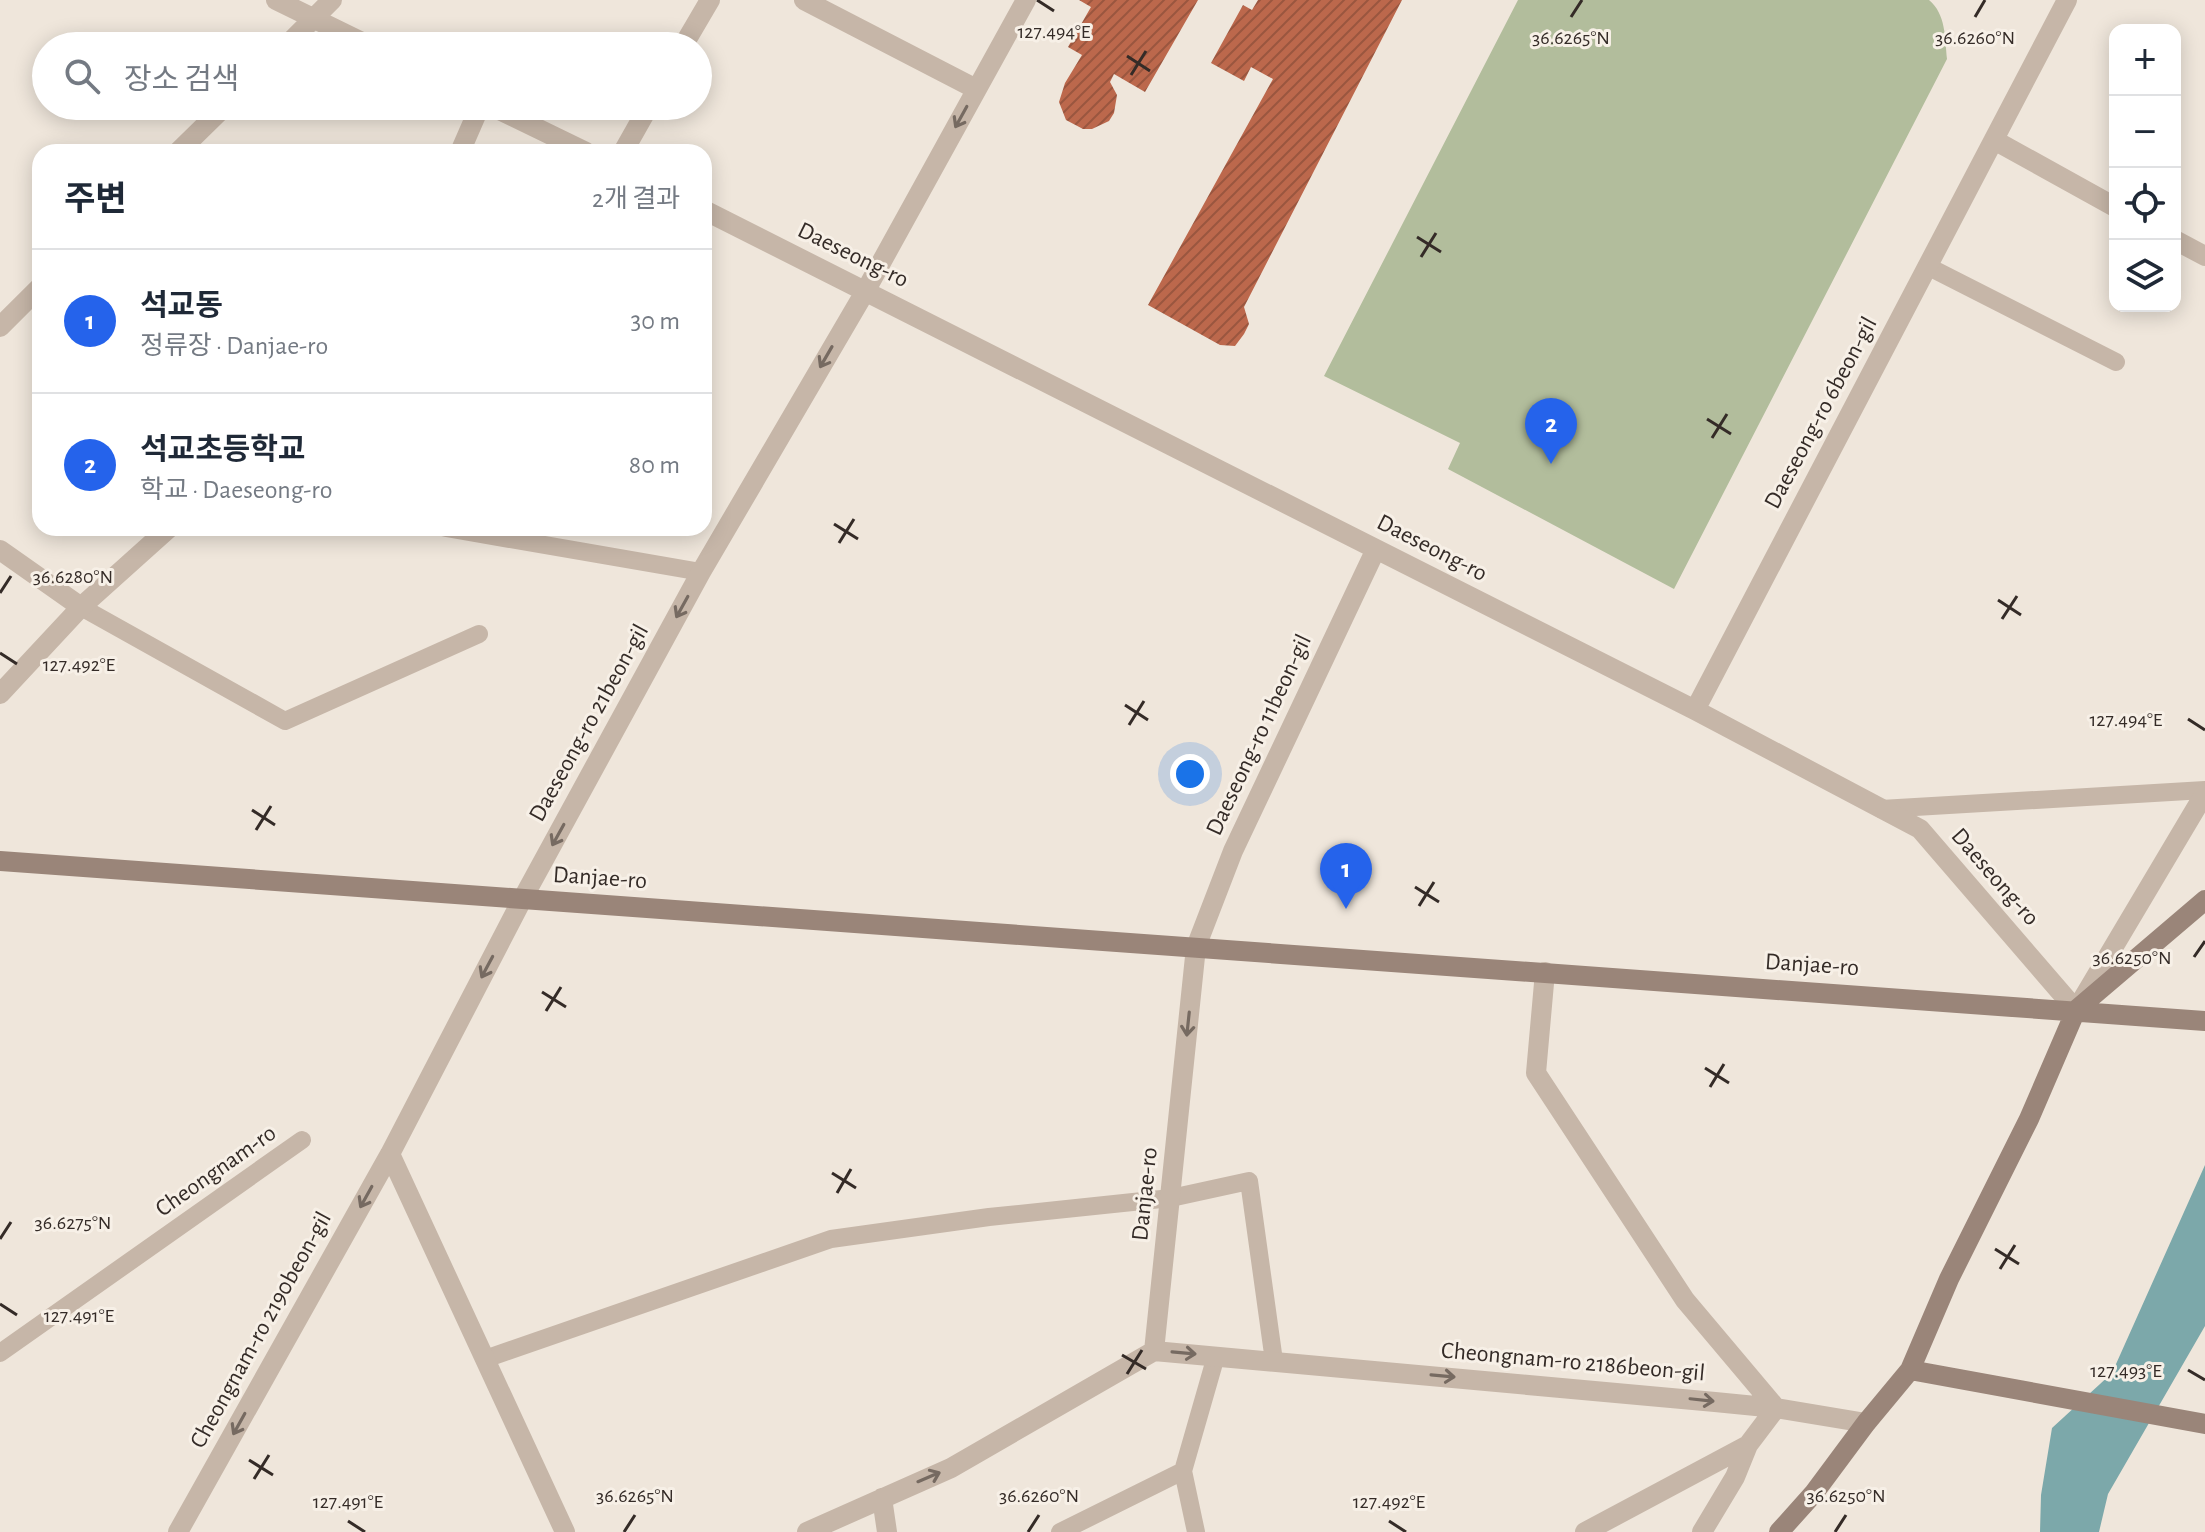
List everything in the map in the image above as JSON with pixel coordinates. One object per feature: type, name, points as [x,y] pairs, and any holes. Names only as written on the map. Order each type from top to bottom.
[{"type":"street","points":[[276,0],[341,32]]},
{"type":"street","points":[[301,32],[332,0]]},
{"type":"street","points":[[691,32],[710,0]]},
{"type":"street","points":[[804,0],[976,89]]},
{"type":"street","name":"Daeseong-ro 21beon-gil","points":[[523,898],[701,572],[866,290],[1026,0]]},
{"type":"street","name":"Daeseong-ro 6beon-gil","points":[[1695,710],[2067,0]]},
{"type":"street","points":[[186,144],[211,120]]},
{"type":"street","points":[[463,144],[474,120]]},
{"type":"street","points":[[520,120],[569,144]]},
{"type":"street","points":[[628,144],[641,120]]},
{"type":"street","points":[[1994,140],[2109,204]]},
{"type":"street","name":"Daeseong-ro","points":[[712,214],[1695,710],[1920,829],[2076,1010]]},
{"type":"street","points":[[2181,243],[2205,256]]},
{"type":"street","points":[[0,327],[32,295]]},
{"type":"street","points":[[0,694],[81,607],[160,536]]},
{"type":"street","name":"Daeseong-ro 11beon-gil","points":[[1196,947],[1233,851],[1376,549]]},
{"type":"street","points":[[0,550],[81,607]]},
{"type":"street","points":[[1779,1532],[1814,1493],[1910,1370],[1949,1279],[2029,1119],[2076,1010],[2205,792]]},
{"type":"street","name":"Danjae-ro","points":[[0,861],[2205,1021]]},
{"type":"street","name":"Cheongnam-ro 2190beon-gil","points":[[178,1532],[390,1154],[523,898]]},
{"type":"street","points":[[2076,1010],[2205,900]]},
{"type":"street","name":"Danjae-ro","points":[[1154,1351],[1196,947]]},
{"type":"street","points":[[1545,972],[1536,1073],[1685,1300],[1776,1408],[1748,1445],[1735,1477],[1702,1532]]},
{"type":"street","points":[[390,1154],[565,1532]]},
{"type":"street","points":[[807,1532],[951,1468],[1154,1351]]},
{"type":"street","name":"Cheongnam-ro 2186beon-gil","points":[[1154,1351],[1776,1408],[1866,1423]]},
{"type":"street","points":[[1910,1370],[2205,1424]]},
{"type":"street","points":[[1585,1532],[1748,1445]]},
{"type":"street","points":[[882,1498],[887,1532]]},
{"type":"lane","points":[[1927,266],[2116,362]]},
{"type":"lane","points":[[492,536],[701,572]]},
{"type":"lane","points":[[81,607],[285,721],[479,634]]},
{"type":"lane","points":[[1881,809],[2205,792]]},
{"type":"lane","name":"Cheongnam-ro","points":[[0,1353],[302,1140]]},
{"type":"lane","points":[[485,1359],[831,1239],[989,1217],[1171,1198],[1249,1181],[1274,1361]]},
{"type":"lane","points":[[1196,1532],[1183,1471],[1216,1356]]},
{"type":"lane","points":[[1060,1532],[1183,1471]]},
{"type":"green space","points":[[1518,0],[1929,0],[1942,19],[1947,59],[1674,589],[1448,469],[1460,443],[1324,376]]},
{"type":"water","points":[[2205,1165],[2205,1326],[2108,1494],[2099,1532],[2040,1532],[2041,1495],[2052,1428],[2112,1373]]},
{"type":"building","points":[[1079,0],[1198,0],[1145,92],[1114,74],[1110,82],[1117,95],[1114,113],[1109,121],[1092,129],[1083,129],[1066,120],[1059,102],[1065,83],[1082,55],[1068,47],[1091,7]]},
{"type":"building","points":[[1258,0],[1402,0],[1244,307],[1249,324],[1244,334],[1235,346],[1220,345],[1148,305],[1273,79],[1251,67],[1244,81],[1211,63],[1243,5],[1252,10]]},
{"type":"place","name":"석교초등학교","points":[[1551,464]]},
{"type":"place","name":"석교동","points":[[1346,909]]}]
